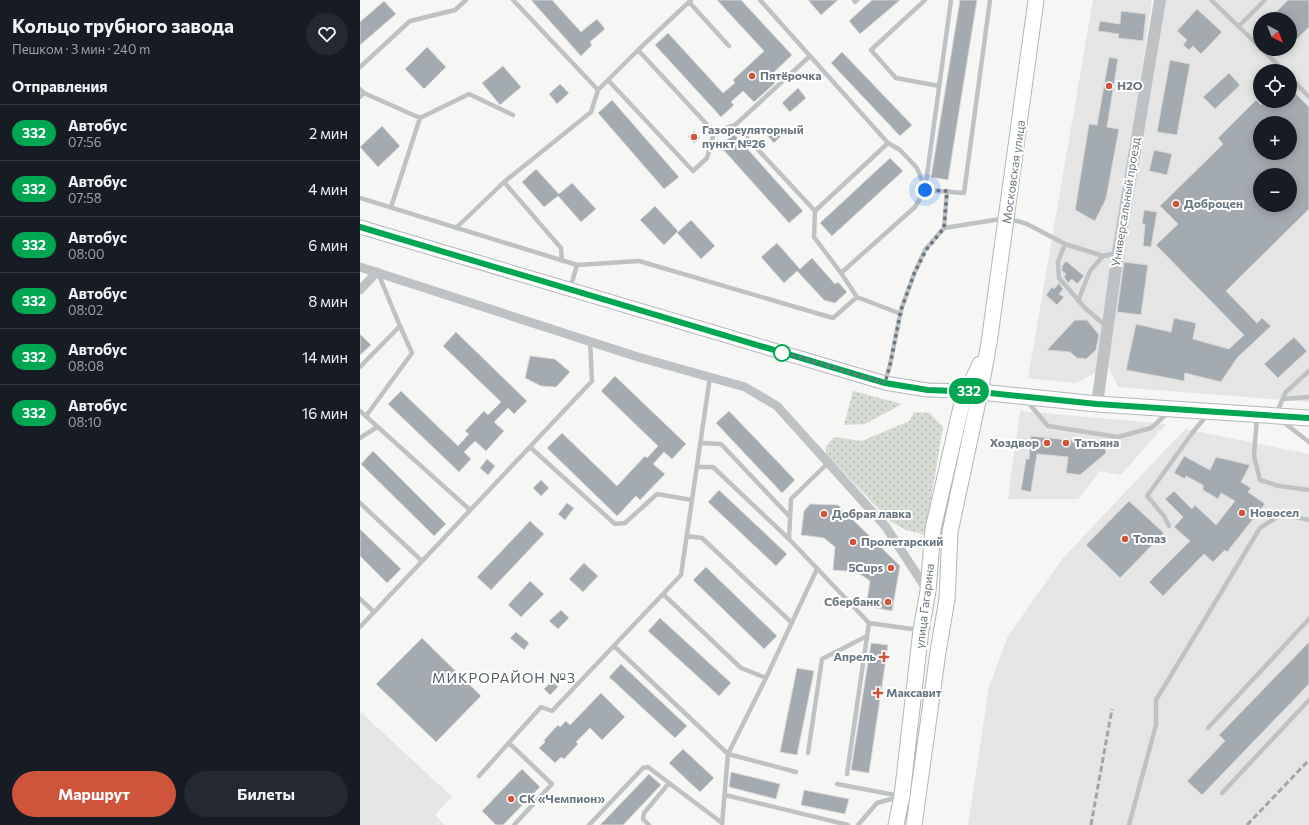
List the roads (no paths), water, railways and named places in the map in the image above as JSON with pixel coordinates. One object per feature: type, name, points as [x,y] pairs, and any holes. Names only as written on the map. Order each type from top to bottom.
[{"type":"main road","name":"Московская улица","points":[[974,391],[989,343],[1036,0]]},
{"type":"main road","points":[[360,227],[885,383],[928,390],[974,391],[1097,404],[1309,418]]},
{"type":"main road","name":"улица Гагарина","points":[[896,825],[902,796],[921,630],[928,591],[933,529],[962,403],[974,391]]},
{"type":"main road","name":"улица Гагарина","points":[[914,825],[938,652],[947,599],[950,532],[974,391]]},
{"type":"street","name":"Универсальный проезд","points":[[1097,404],[1118,252],[1160,0]]},
{"type":"street","points":[[360,267],[638,357],[745,387],[777,406],[886,527],[928,591]]},
{"type":"street","points":[[360,290],[377,272]]},
{"type":"lane","points":[[360,67],[410,21],[455,10],[466,0]]},
{"type":"lane","points":[[513,0],[598,90]]},
{"type":"lane","points":[[760,0],[888,143],[900,150],[917,168],[925,190]]},
{"type":"lane","points":[[854,0],[855,2],[857,0]]},
{"type":"lane","points":[[925,0],[871,50],[896,78],[939,86]]},
{"type":"lane","points":[[841,273],[914,207],[925,190],[951,0]]},
{"type":"lane","points":[[925,190],[964,192],[990,0]]},
{"type":"lane","points":[[1210,0],[1253,40]]},
{"type":"lane","points":[[1239,26],[1265,0]]},
{"type":"lane","points":[[456,228],[504,182],[592,112],[598,90],[690,1],[729,46]]},
{"type":"lane","points":[[638,50],[714,132]]},
{"type":"lane","points":[[714,132],[735,124],[810,56]]},
{"type":"lane","points":[[1269,56],[1277,64]]},
{"type":"lane","points":[[608,80],[693,171],[707,158],[714,132]]},
{"type":"lane","points":[[1297,84],[1309,97]]},
{"type":"lane","points":[[360,89],[364,93],[420,118]]},
{"type":"lane","points":[[360,97],[364,93]]},
{"type":"lane","points":[[391,207],[420,118],[469,94],[513,116]]},
{"type":"lane","points":[[735,124],[815,211],[814,237],[857,297],[901,314]]},
{"type":"lane","points":[[815,211],[888,143]]},
{"type":"lane","points":[[504,182],[561,248],[562,261]]},
{"type":"lane","points":[[885,383],[901,314],[914,274],[926,250],[944,228],[947,191]]},
{"type":"lane","points":[[360,198],[577,266],[639,261],[833,318],[857,297]]},
{"type":"lane","points":[[944,228],[1007,218],[1027,224],[1065,244],[1103,256],[1118,252]]},
{"type":"lane","points":[[1065,244],[1058,262],[1059,278],[1078,301],[1107,326]]},
{"type":"lane","points":[[1078,301],[1090,271],[1103,256]]},
{"type":"lane","points":[[570,290],[577,266]]},
{"type":"lane","points":[[366,416],[412,353],[377,272]]},
{"type":"lane","points":[[360,367],[400,326]]},
{"type":"lane","points":[[360,627],[592,381],[590,341]]},
{"type":"lane","points":[[1308,373],[1286,392],[1275,416],[1309,442]]},
{"type":"lane","points":[[479,776],[541,707],[552,711],[681,575],[710,377]]},
{"type":"lane","points":[[1024,396],[1048,426],[1118,437],[1151,428],[1172,410]]},
{"type":"lane","points":[[1283,399],[1309,397]]},
{"type":"lane","points":[[360,411],[470,510]]},
{"type":"lane","points":[[1169,526],[1164,516],[1147,496],[1193,432],[1210,412]]},
{"type":"lane","points":[[1257,415],[1254,456],[1260,480],[1279,486],[1309,490]]},
{"type":"lane","points":[[360,438],[377,427]]},
{"type":"lane","points":[[700,442],[721,444],[790,517]]},
{"type":"lane","points":[[530,447],[615,524],[625,523],[657,494],[692,500]]},
{"type":"lane","points":[[789,539],[791,499],[828,463]]},
{"type":"lane","points":[[697,467],[712,467],[789,539],[869,623],[921,630]]},
{"type":"lane","points":[[360,503],[422,561]]},
{"type":"lane","points":[[1130,825],[1156,725],[1156,700],[1260,528],[1282,514],[1309,520]]},
{"type":"lane","points":[[687,536],[702,538],[792,623]]},
{"type":"lane","points":[[722,824],[728,754],[766,678],[817,569]]},
{"type":"lane","points":[[663,594],[741,668],[766,678]]},
{"type":"lane","points":[[360,599],[374,612]]},
{"type":"lane","points":[[1208,728],[1309,618]]},
{"type":"lane","points":[[847,774],[869,623]]},
{"type":"lane","points":[[808,753],[822,658],[867,636]]},
{"type":"lane","points":[[614,646],[728,754],[796,772]]},
{"type":"lane","points":[[1222,793],[1309,700]]},
{"type":"lane","points":[[509,743],[552,784],[514,825]]},
{"type":"lane","points":[[589,825],[643,768],[648,767],[722,824]]},
{"type":"lane","points":[[648,825],[643,819],[644,813],[669,783]]},
{"type":"lane","points":[[837,784],[902,796]]},
{"type":"lane","points":[[724,795],[848,825]]},
{"type":"lane","points":[[858,825],[877,803],[902,796]]},
{"type":"railway","points":[[1091,825],[1112,709]]},
{"type":"railway","points":[[1247,825],[1309,760]]},
{"type":"place","name":"Пятёрочка","points":[[752,76]]},
{"type":"place","name":"Н2О","points":[[1109,86]]},
{"type":"place","name":"Газореуляторный пункт №26","points":[[694,137]]},
{"type":"place","name":"Доброцен","points":[[1176,204]]},
{"type":"place","name":"Хоздвор","points":[[1047,443]]},
{"type":"place","name":"Татьяна","points":[[1066,443]]},
{"type":"place","name":"Новосел","points":[[1242,513]]},
{"type":"place","name":"Добрая лавка","points":[[824,514]]},
{"type":"place","name":"Топаз","points":[[1125,539]]},
{"type":"place","name":"Пролетарский","points":[[853,542]]},
{"type":"place","name":"5Cups","points":[[891,568]]},
{"type":"place","name":"Сбербанк","points":[[888,602]]},
{"type":"place","name":"Апрель","points":[[884,657]]},
{"type":"place","name":"Максавит","points":[[878,693]]},
{"type":"place","name":"СК «Чемпион»","points":[[511,799]]},
{"type":"district","name":"МИКРОРАЙОН №3","points":[[504,678]]}]
